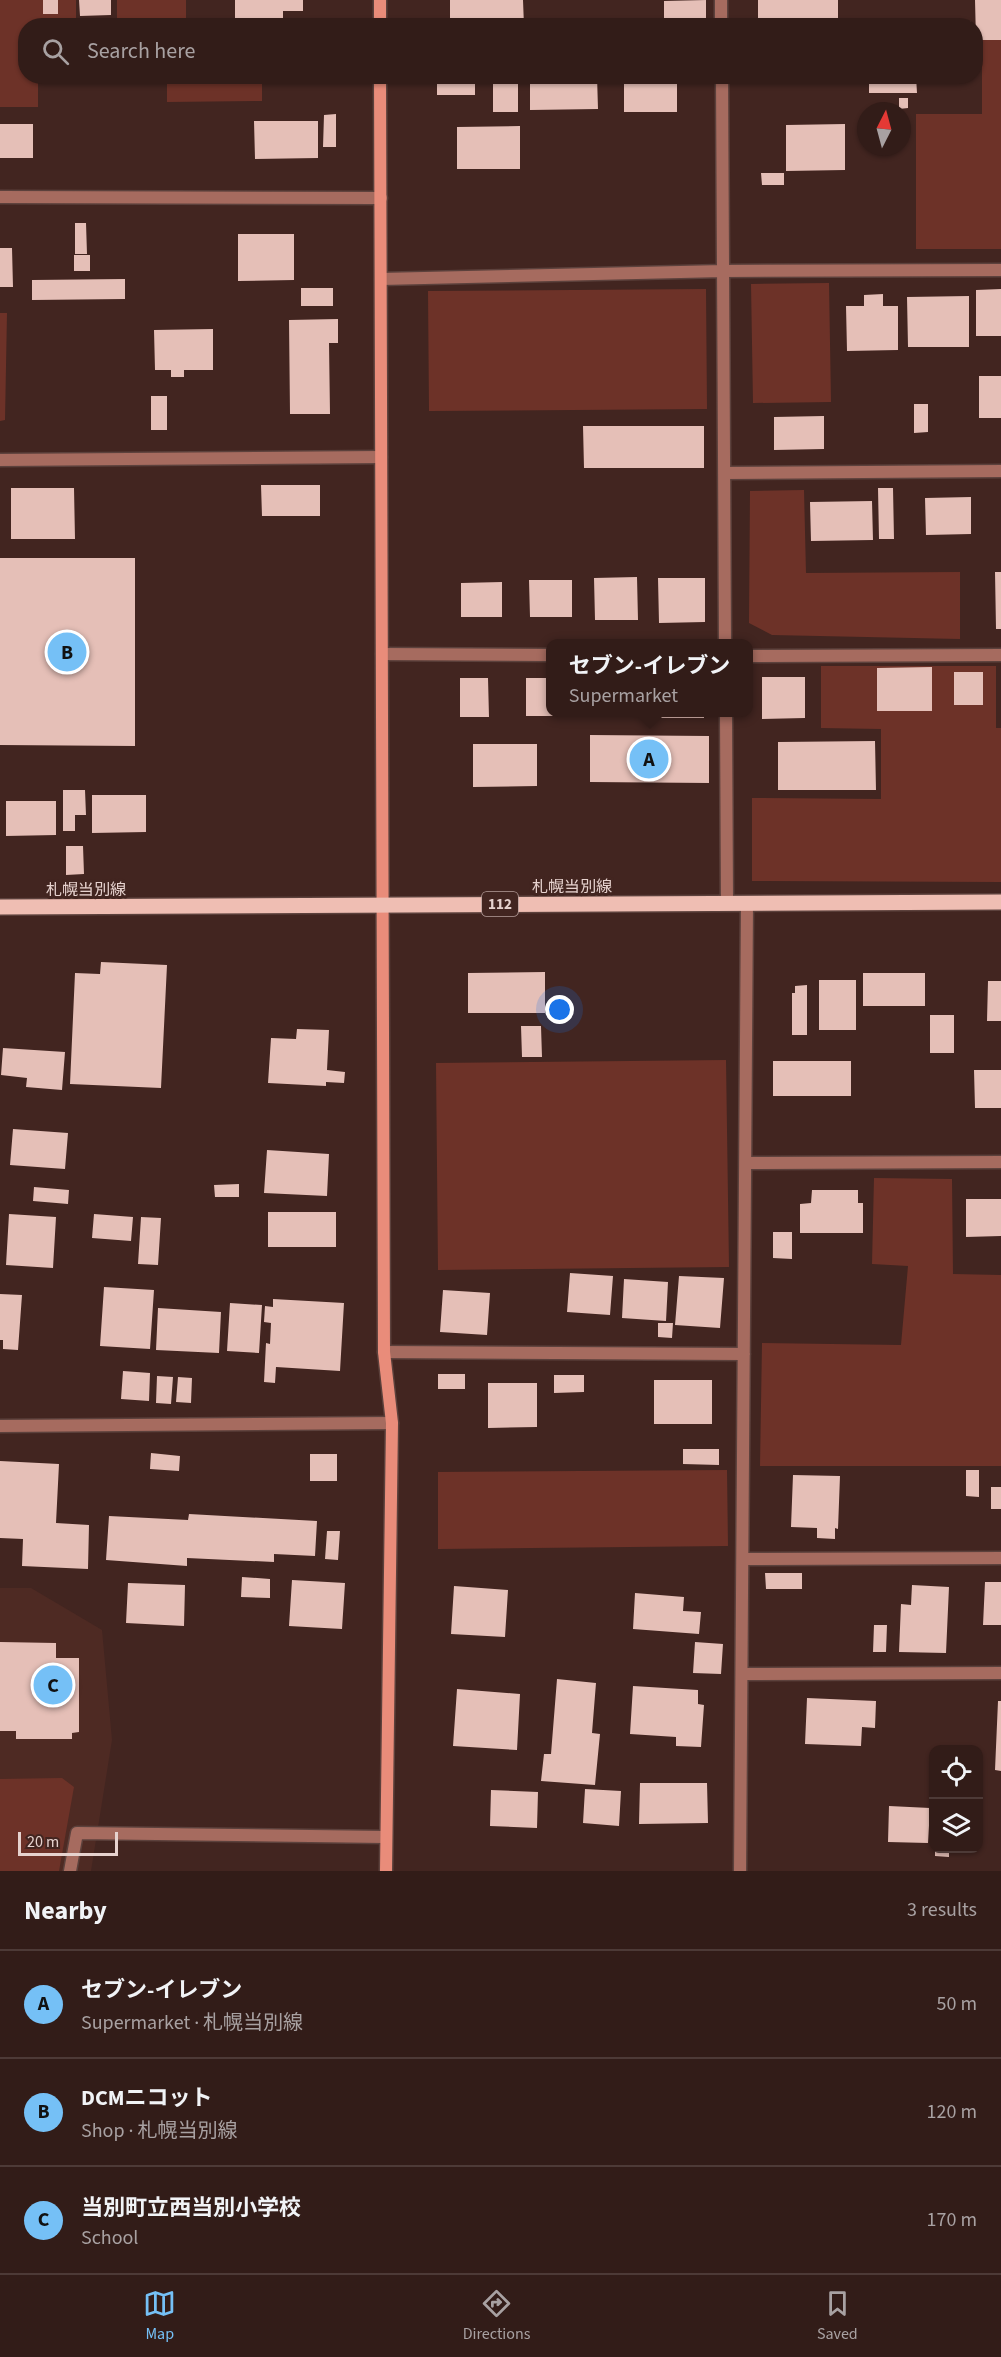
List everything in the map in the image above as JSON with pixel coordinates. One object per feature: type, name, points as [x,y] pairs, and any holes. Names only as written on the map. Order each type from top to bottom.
[{"type":"main road","name":"札幌当別線","points":[[0,907],[1001,902]]},
{"type":"street","points":[[380,0],[380,18]]},
{"type":"street","points":[[721,0],[721,18]]},
{"type":"street","points":[[380,84],[384,1352],[392,1423],[386,1871]]},
{"type":"street","points":[[722,84],[725,639]]},
{"type":"street","points":[[0,197],[381,198]]},
{"type":"street","points":[[381,279],[723,271],[1001,270]]},
{"type":"street","points":[[0,460],[381,457]]},
{"type":"street","points":[[724,472],[1001,471]]},
{"type":"street","points":[[382,654],[546,655]]},
{"type":"street","points":[[753,656],[1001,655]]},
{"type":"street","points":[[726,717],[727,903]]},
{"type":"street","points":[[741,1871],[747,903]]},
{"type":"street","points":[[746,1163],[1001,1162]]},
{"type":"street","points":[[384,1352],[744,1354]]},
{"type":"street","points":[[0,1426],[392,1423]]},
{"type":"street","points":[[743,1558],[1001,1558]]},
{"type":"street","points":[[742,1674],[1001,1673]]},
{"type":"street","points":[[70,1871],[77,1833],[385,1837]]},
{"type":"shaded area","points":[[0,0],[76,0],[76,18],[18,18],[18,84],[38,84],[38,107],[0,107]]},
{"type":"shaded area","points":[[117,0],[186,0],[186,18],[117,18]]},
{"type":"shaded area","points":[[982,0],[1001,0],[1001,249],[916,249],[916,114],[982,114]]},
{"type":"shaded area","points":[[167,84],[262,84],[262,101],[167,102]]},
{"type":"shaded area","points":[[829,283],[831,402],[753,403],[751,284]]},
{"type":"shaded area","points":[[706,289],[707,409],[429,411],[428,291]]},
{"type":"shaded area","points":[[0,313],[7,313],[5,420],[0,421]]},
{"type":"shaded area","points":[[804,490],[806,573],[960,572],[960,639],[772,635],[749,623],[750,491]]},
{"type":"shaded area","points":[[821,666],[996,666],[996,728],[1001,728],[1001,882],[752,881],[752,798],[881,799],[881,729],[821,728]]},
{"type":"shaded area","points":[[726,1060],[729,1267],[438,1270],[436,1063]]},
{"type":"shaded area","points":[[874,1178],[952,1179],[953,1274],[1001,1275],[1001,1466],[760,1466],[762,1343],[901,1345],[908,1266],[872,1264]]},
{"type":"shaded area","points":[[727,1470],[728,1546],[438,1549],[438,1472]]},
{"type":"shaded area","points":[[0,1588],[31,1588],[102,1630],[112,1740],[91,1871],[0,1871]]},
{"type":"shaded area","points":[[62,1778],[74,1787],[59,1871],[0,1871],[0,1779]]},
{"type":"building","points":[[43,0],[58,0],[58,14],[43,14]]},
{"type":"building","points":[[79,0],[111,0],[111,15],[80,16]]},
{"type":"building","points":[[235,0],[303,0],[303,11],[283,11],[283,18],[235,18]]},
{"type":"building","points":[[450,0],[523,0],[524,18],[450,18]]},
{"type":"building","points":[[706,0],[706,18],[664,18],[664,1]]},
{"type":"building","points":[[758,0],[838,0],[838,18],[758,18]]},
{"type":"building","points":[[975,0],[1001,0],[1001,40],[983,40],[983,18],[975,18]]},
{"type":"building","points":[[437,84],[475,84],[475,95],[437,95]]},
{"type":"building","points":[[493,84],[518,84],[518,112],[493,112]]},
{"type":"building","points":[[530,84],[597,84],[598,109],[530,110]]},
{"type":"building","points":[[624,84],[677,84],[677,112],[624,112]]},
{"type":"building","points":[[869,84],[916,84],[917,93],[869,93]]},
{"type":"building","points":[[899,98],[908,98],[908,102],[899,102]]},
{"type":"building","points":[[336,114],[336,147],[323,147],[324,115]]},
{"type":"building","points":[[254,121],[318,121],[318,158],[255,159]]},
{"type":"building","points":[[0,124],[33,124],[33,158],[0,158]]},
{"type":"building","points":[[845,124],[845,170],[786,171],[786,125]]},
{"type":"building","points":[[520,126],[520,169],[457,169],[457,127]]},
{"type":"building","points":[[761,173],[784,173],[784,185],[762,185]]},
{"type":"building","points":[[75,223],[86,223],[87,254],[75,254]]},
{"type":"building","points":[[238,234],[294,234],[294,280],[238,281]]},
{"type":"building","points":[[0,248],[12,248],[13,287],[0,287]]},
{"type":"building","points":[[74,255],[90,255],[90,271],[74,271]]},
{"type":"building","points":[[125,279],[125,299],[32,300],[32,280]]},
{"type":"building","points":[[301,288],[333,288],[333,306],[301,306]]},
{"type":"building","points":[[1001,289],[1001,336],[976,336],[976,290]]},
{"type":"building","points":[[883,294],[883,306],[898,306],[898,350],[847,351],[846,306],[864,306],[864,295]]},
{"type":"building","points":[[969,296],[969,347],[908,347],[907,297]]},
{"type":"building","points":[[338,319],[338,343],[329,343],[330,414],[290,414],[289,320]]},
{"type":"building","points":[[213,329],[213,370],[184,370],[184,377],[171,377],[171,370],[155,370],[154,330]]},
{"type":"building","points":[[979,376],[1001,376],[1001,418],[979,418]]},
{"type":"building","points":[[151,396],[167,396],[167,430],[151,430]]},
{"type":"building","points":[[914,404],[928,404],[928,432],[914,433]]},
{"type":"building","points":[[824,416],[824,449],[774,450],[774,417]]},
{"type":"building","points":[[583,426],[704,426],[704,468],[584,468]]},
{"type":"building","points":[[261,485],[320,485],[320,516],[262,516]]},
{"type":"building","points":[[11,488],[74,488],[75,539],[11,539]]},
{"type":"building","points":[[878,488],[893,488],[894,539],[879,539]]},
{"type":"building","points":[[971,497],[971,534],[926,535],[925,498]]},
{"type":"building","points":[[872,501],[873,540],[811,541],[810,502]]},
{"type":"building","points":[[0,558],[135,558],[135,746],[0,745]]},
{"type":"building","points":[[995,572],[1001,572],[1001,629],[996,629]]},
{"type":"building","points":[[637,577],[638,620],[595,620],[594,578]]},
{"type":"building","points":[[658,578],[705,578],[705,622],[659,623]]},
{"type":"building","points":[[529,580],[572,580],[572,617],[530,617]]},
{"type":"building","points":[[502,582],[502,617],[461,617],[461,583]]},
{"type":"building","points":[[932,667],[932,711],[877,711],[877,668]]},
{"type":"building","points":[[954,672],[983,672],[983,705],[954,705]]},
{"type":"building","points":[[762,677],[805,677],[805,718],[762,719]]},
{"type":"building","points":[[460,678],[488,678],[489,717],[460,717]]},
{"type":"building","points":[[526,678],[546,678],[546,716],[526,716]]},
{"type":"building","points":[[656,717],[704,717],[704,718]]},
{"type":"building","points":[[590,735],[709,736],[709,783],[590,782]]},
{"type":"building","points":[[875,741],[876,790],[778,790],[778,742]]},
{"type":"building","points":[[473,744],[537,744],[537,786],[473,787]]},
{"type":"building","points":[[63,790],[85,790],[86,815],[75,815],[75,831],[63,831]]},
{"type":"building","points":[[92,795],[146,795],[146,832],[92,833]]},
{"type":"building","points":[[6,801],[56,801],[56,835],[6,836]]},
{"type":"building","points":[[66,846],[83,846],[84,874],[66,875]]},
{"type":"building","points":[[101,962],[167,965],[161,1088],[70,1084],[75,973],[100,974]]},
{"type":"building","points":[[545,972],[545,1013],[468,1013],[468,973]]},
{"type":"building","points":[[863,973],[925,973],[925,1006],[863,1006]]},
{"type":"building","points":[[819,980],[856,980],[856,1030],[819,1030]]},
{"type":"building","points":[[988,981],[1001,981],[1001,1021],[987,1021]]},
{"type":"building","points":[[807,985],[807,1035],[792,1035],[792,993],[795,993],[795,986]]},
{"type":"building","points":[[930,1015],[954,1015],[954,1053],[930,1053]]},
{"type":"building","points":[[521,1026],[541,1026],[542,1057],[522,1057]]},
{"type":"building","points":[[297,1029],[329,1030],[327,1070],[345,1072],[344,1083],[326,1082],[326,1086],[268,1083],[271,1038],[296,1039]]},
{"type":"building","points":[[3,1048],[65,1052],[62,1090],[26,1087],[27,1078],[1,1075]]},
{"type":"building","points":[[773,1061],[851,1061],[851,1096],[773,1096]]},
{"type":"building","points":[[974,1070],[1001,1070],[1001,1108],[975,1108]]},
{"type":"building","points":[[13,1129],[68,1133],[65,1169],[10,1165]]},
{"type":"building","points":[[267,1150],[329,1154],[327,1196],[264,1193]]},
{"type":"building","points":[[239,1184],[239,1197],[215,1197],[214,1185]]},
{"type":"building","points":[[34,1187],[69,1190],[68,1204],[33,1201]]},
{"type":"building","points":[[812,1190],[858,1190],[858,1203],[863,1203],[863,1233],[800,1233],[800,1204],[811,1203]]},
{"type":"building","points":[[966,1199],[1001,1199],[1001,1236],[966,1237]]},
{"type":"building","points":[[268,1212],[336,1212],[336,1247],[268,1247]]},
{"type":"building","points":[[9,1214],[56,1217],[53,1268],[6,1265]]},
{"type":"building","points":[[94,1214],[133,1217],[131,1241],[92,1238]]},
{"type":"building","points":[[141,1217],[161,1218],[158,1265],[138,1264]]},
{"type":"building","points":[[773,1232],[792,1232],[792,1259],[773,1258]]},
{"type":"building","points":[[570,1273],[613,1276],[610,1315],[567,1312]]},
{"type":"building","points":[[679,1276],[724,1278],[720,1328],[675,1325]]},
{"type":"building","points":[[624,1279],[668,1282],[666,1321],[622,1318]]},
{"type":"building","points":[[104,1287],[154,1290],[150,1349],[100,1346]]},
{"type":"building","points":[[443,1290],[490,1293],[487,1335],[440,1332]]},
{"type":"building","points":[[0,1294],[22,1295],[18,1350],[3,1349],[3,1340],[0,1340]]},
{"type":"building","points":[[273,1299],[344,1303],[340,1371],[276,1367],[275,1383],[264,1382],[266,1343],[270,1344],[271,1323],[264,1322],[265,1306],[273,1307]]},
{"type":"building","points":[[230,1303],[262,1305],[259,1353],[227,1351]]},
{"type":"building","points":[[158,1308],[221,1312],[219,1353],[156,1350]]},
{"type":"building","points":[[658,1323],[673,1323],[672,1338],[658,1337]]},
{"type":"building","points":[[123,1371],[150,1373],[149,1401],[121,1399]]},
{"type":"building","points":[[438,1374],[465,1374],[465,1389],[438,1389]]},
{"type":"building","points":[[554,1375],[584,1375],[584,1392],[554,1393]]},
{"type":"building","points":[[157,1376],[173,1377],[171,1404],[156,1403]]},
{"type":"building","points":[[178,1377],[192,1378],[191,1403],[176,1402]]},
{"type":"building","points":[[654,1380],[712,1380],[712,1424],[654,1424]]},
{"type":"building","points":[[488,1383],[537,1383],[537,1427],[488,1428]]},
{"type":"building","points":[[683,1449],[719,1449],[719,1465],[683,1464]]},
{"type":"building","points":[[151,1453],[180,1456],[179,1471],[150,1469]]},
{"type":"building","points":[[310,1454],[337,1454],[337,1481],[310,1481]]},
{"type":"building","points":[[0,1461],[59,1464],[56,1523],[89,1525],[88,1569],[22,1566],[23,1539],[0,1538]]},
{"type":"building","points":[[966,1470],[979,1470],[979,1497],[966,1496]]},
{"type":"building","points":[[793,1475],[840,1476],[838,1529],[835,1528],[835,1539],[817,1538],[817,1528],[791,1527]]},
{"type":"building","points":[[991,1487],[1001,1487],[1001,1509],[991,1509]]},
{"type":"building","points":[[189,1514],[317,1521],[315,1556],[274,1554],[274,1562],[187,1558],[187,1566],[106,1560],[109,1516],[188,1520]]},
{"type":"building","points":[[327,1531],[340,1531],[338,1560],[325,1559]]},
{"type":"building","points":[[765,1573],[802,1573],[802,1589],[766,1589]]},
{"type":"building","points":[[242,1577],[270,1579],[270,1598],[241,1597]]},
{"type":"building","points":[[292,1580],[345,1583],[342,1629],[289,1626]]},
{"type":"building","points":[[985,1582],[1001,1582],[1001,1625],[983,1625]]},
{"type":"building","points":[[128,1583],[185,1585],[184,1626],[126,1623]]},
{"type":"building","points":[[912,1585],[949,1587],[946,1653],[899,1652],[901,1604],[911,1605]]},
{"type":"building","points":[[454,1586],[508,1590],[505,1637],[451,1634]]},
{"type":"building","points":[[635,1593],[684,1597],[683,1611],[701,1612],[699,1634],[633,1629]]},
{"type":"building","points":[[874,1625],[887,1625],[886,1652],[873,1652]]},
{"type":"building","points":[[0,1642],[56,1643],[56,1658],[79,1658],[79,1732],[72,1733],[72,1739],[16,1739],[16,1731],[0,1731]]},
{"type":"building","points":[[695,1642],[723,1644],[721,1674],[693,1673]]},
{"type":"building","points":[[557,1679],[596,1683],[592,1733],[600,1734],[595,1785],[541,1781],[544,1754],[551,1754]]},
{"type":"building","points":[[633,1686],[698,1690],[698,1704],[704,1705],[701,1747],[676,1746],[676,1737],[630,1734]]},
{"type":"building","points":[[457,1689],[520,1694],[517,1750],[453,1746]]},
{"type":"building","points":[[807,1698],[876,1701],[875,1728],[862,1727],[861,1746],[805,1744]]},
{"type":"building","points":[[998,1701],[1001,1701],[1001,1771],[995,1770]]},
{"type":"building","points":[[640,1783],[707,1783],[708,1823],[639,1824]]},
{"type":"building","points":[[585,1789],[621,1791],[619,1826],[583,1823]]},
{"type":"building","points":[[491,1790],[538,1792],[537,1828],[490,1826]]},
{"type":"building","points":[[889,1806],[929,1808],[928,1843],[888,1842]]},
{"type":"building","points":[[935,1853],[949,1853],[949,1857],[935,1856]]},
{"type":"place","name":"DCMニコット","points":[[67,652]]},
{"type":"place","name":"セブン-イレブン","points":[[649,759]]},
{"type":"place","name":"当別町立西当別小学校","points":[[53,1685]]}]
